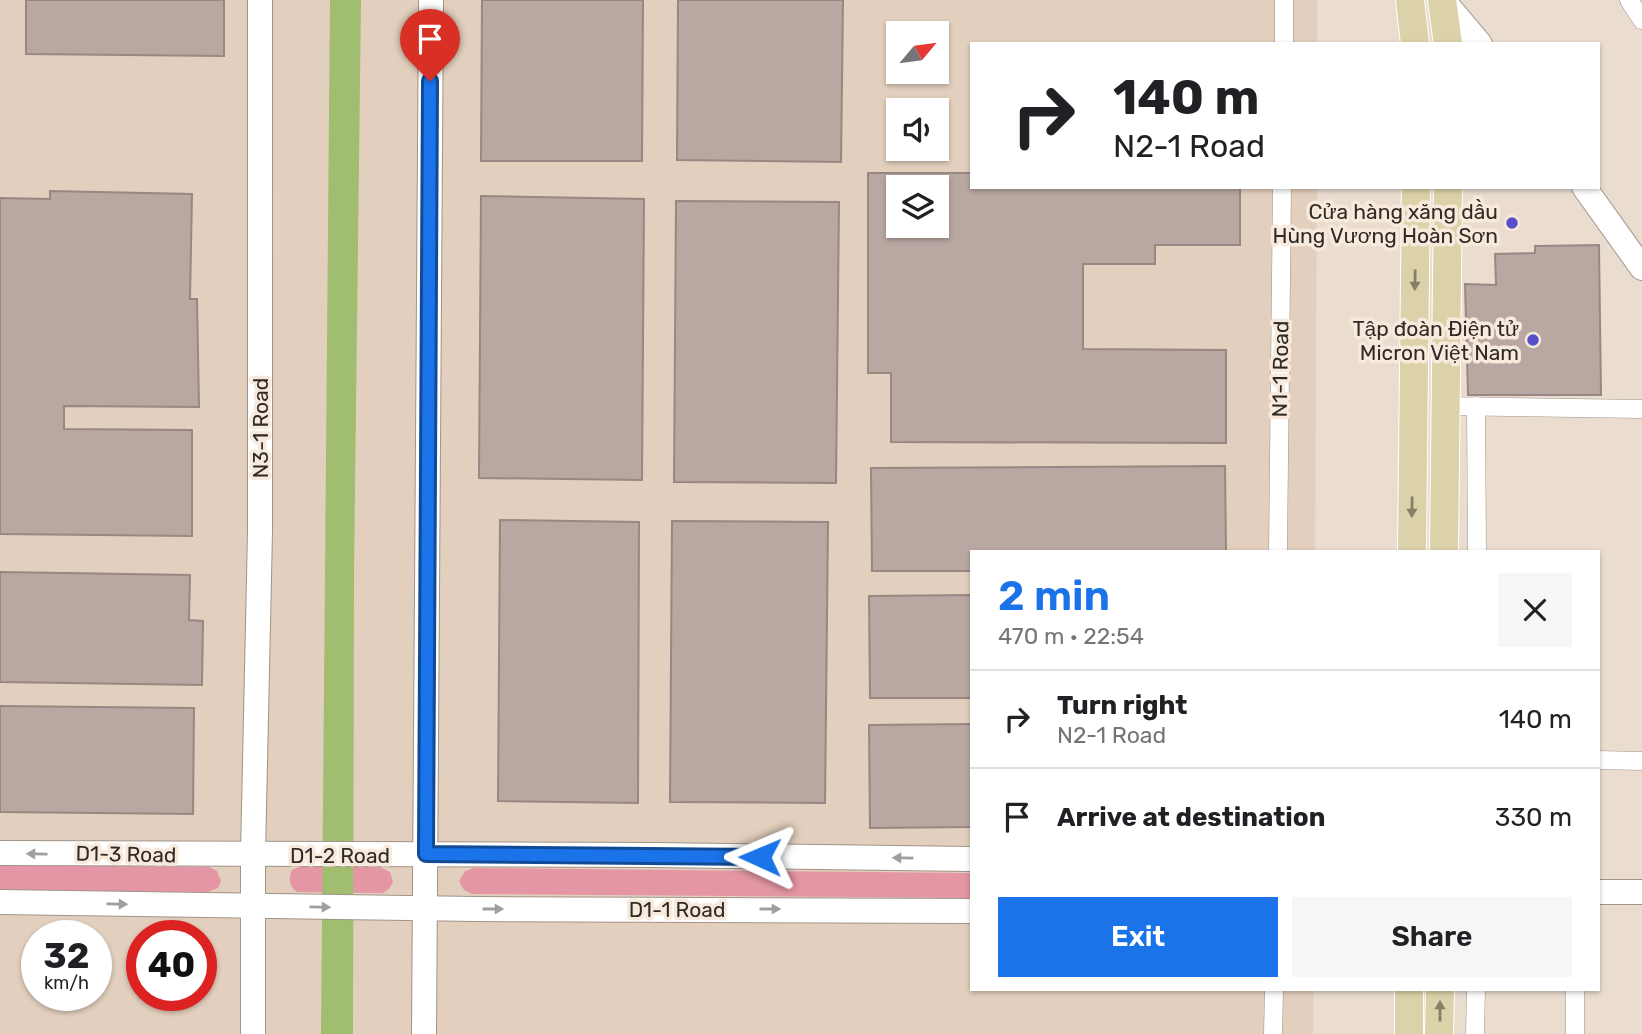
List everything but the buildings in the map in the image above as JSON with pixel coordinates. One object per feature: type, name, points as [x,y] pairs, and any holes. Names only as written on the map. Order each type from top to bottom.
[{"type":"main road","points":[[1443,0],[1448,42]]},
{"type":"main road","points":[[1415,42],[1419,2]]},
{"type":"main road","points":[[1412,550],[1416,189]]},
{"type":"main road","points":[[1444,550],[1448,189]]},
{"type":"main road","points":[[1409,991],[1409,1034]]},
{"type":"main road","points":[[1440,991],[1440,1034]]},
{"type":"street","name":"N3-1 Road","points":[[253,1034],[252,906],[260,531],[261,0]]},
{"type":"street","points":[[424,1034],[431,0]]},
{"type":"street","points":[[1284,0],[1284,42]]},
{"type":"street","points":[[1443,0],[1478,42]]},
{"type":"street","points":[[1629,0],[1642,20]]},
{"type":"street","name":"N1-1 Road","points":[[1279,550],[1282,189]]},
{"type":"street","points":[[1585,189],[1642,268]]},
{"type":"street","points":[[1446,406],[1642,409]]},
{"type":"street","points":[[1476,406],[1477,550]]},
{"type":"street","points":[[1600,760],[1642,761]]},
{"type":"street","name":"D1-3 Road","points":[[0,853],[253,855]]},
{"type":"street","name":"D1-2 Road","points":[[253,855],[426,854]]},
{"type":"street","points":[[426,854],[970,859]]},
{"type":"street","points":[[1600,892],[1642,892]]},
{"type":"street","points":[[0,902],[425,908]]},
{"type":"street","name":"D1-1 Road","points":[[425,908],[970,911]]},
{"type":"street","points":[[1273,1034],[1274,991]]},
{"type":"street","points":[[1475,1034],[1476,991]]},
{"type":"street","points":[[1574,1034],[1575,991]]},
{"type":"shaded area","points":[[0,0],[1317,0],[1317,42],[970,42],[970,189],[1317,189],[1315,550],[970,550],[970,991],[1313,991],[1313,1034],[0,1034]]},
{"type":"shaded area","points":[[330,0],[361,0],[354,572],[353,1034],[321,1034]]},
{"type":"shaded area","points":[[0,865],[209,867],[217,871],[221,881],[218,888],[208,892],[0,891]]},
{"type":"shaded area","points":[[301,866],[380,867],[390,872],[393,882],[383,893],[297,892],[291,885],[290,877],[292,870]]},
{"type":"shaded area","points":[[474,868],[970,873],[970,898],[472,894],[464,890],[459,881],[465,871]]},
{"type":"place","name":"Cửa hàng xăng dầu Hùng Vương Hoàn Sơn","points":[[1512,223]]},
{"type":"place","name":"Tập đoàn Điện tử Micron Việt Nam","points":[[1533,340]]},
{"type":"route","points":[[430,81],[426,854],[760,857]]}]
